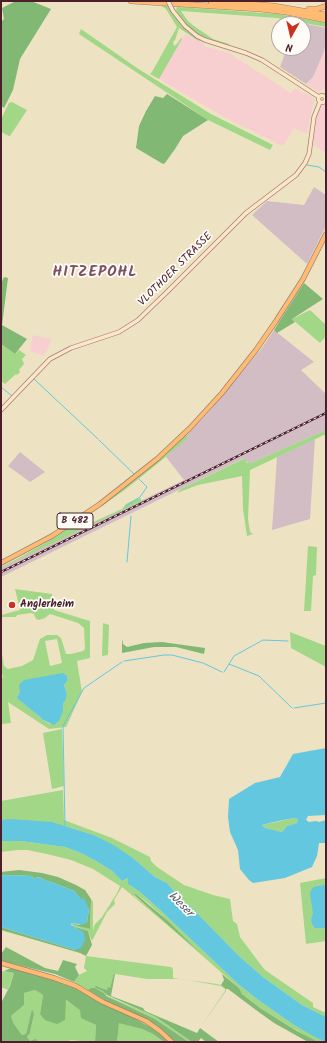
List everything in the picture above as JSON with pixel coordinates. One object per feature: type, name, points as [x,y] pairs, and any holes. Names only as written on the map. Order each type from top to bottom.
[{"type":"highway","points":[[131,1],[260,9],[302,14],[326,20]]},
{"type":"highway","points":[[211,1],[261,4],[326,15]]},
{"type":"highway","points":[[295,9],[315,9],[326,6]]},
{"type":"main road","name":"B 482","points":[[1,564],[52,536],[100,504],[157,459],[190,428],[222,393],[276,322],[303,279],[326,234]]},
{"type":"main road","points":[[1,963],[76,986],[108,1005],[146,1021],[172,1042]]},
{"type":"street","points":[[168,1],[185,26],[197,36],[262,60],[319,97],[320,102],[325,102],[325,95],[319,97]]},
{"type":"street","name":"VLOTHOER STRASSE","points":[[1,410],[50,359],[71,348],[119,332],[138,320],[246,213],[296,175],[305,163],[309,154],[314,117],[320,102]]},
{"type":"shaded area","points":[[311,25],[326,28],[326,43],[323,54],[313,77],[306,84],[280,67],[284,56],[311,56]]},
{"type":"shaded area","points":[[185,34],[204,42],[204,46],[229,53],[291,93],[295,88],[315,99],[307,134],[294,128],[283,146],[224,117],[159,79]]},
{"type":"shaded area","points":[[326,43],[326,88],[319,92],[306,84],[313,77]]},
{"type":"shaded area","points":[[326,104],[326,153],[313,145],[317,114],[321,106]]},
{"type":"shaded area","points":[[314,187],[326,195],[326,226],[307,264],[252,215],[267,201],[304,205]]},
{"type":"shaded area","points":[[274,330],[314,362],[301,370],[326,394],[326,430],[251,463],[248,463],[244,458],[1,577],[1,568],[184,480],[166,457],[208,413],[262,348]]},
{"type":"shaded area","points":[[33,335],[52,339],[44,356],[30,351]]},
{"type":"shaded area","points":[[315,439],[310,519],[272,530],[277,457]]},
{"type":"shaded area","points":[[20,452],[45,472],[30,482],[8,466]]},
{"type":"green space","points":[[16,1],[31,1],[51,9],[20,59],[13,90],[4,108],[1,106],[1,22],[4,19],[2,8]]},
{"type":"green space","points":[[161,6],[170,6],[176,17],[201,39],[200,41],[197,40],[179,28],[173,42],[174,46],[181,38],[182,39],[159,79],[150,74],[177,27],[166,9]]},
{"type":"green space","points":[[177,7],[289,16],[271,16],[271,18],[181,11],[188,21],[194,26],[213,39],[229,44],[229,46],[198,35],[185,24],[176,10]]},
{"type":"green space","points":[[311,20],[326,23],[326,27],[311,24]]},
{"type":"green space","points":[[81,29],[137,68],[211,114],[273,145],[270,150],[208,120],[79,34]]},
{"type":"green space","points":[[167,94],[208,120],[183,136],[163,164],[136,148],[139,126],[146,111],[155,96],[163,98]]},
{"type":"green space","points":[[12,102],[27,110],[9,136],[1,132],[1,119],[9,103]]},
{"type":"green space","points":[[4,277],[8,278],[2,325],[27,339],[15,354],[1,344],[1,284]]},
{"type":"green space","points":[[304,283],[323,299],[292,319],[295,322],[277,333],[274,330]]},
{"type":"green space","points":[[310,310],[326,325],[326,336],[320,343],[292,319]]},
{"type":"green space","points":[[1,344],[15,354],[19,350],[26,355],[22,359],[24,364],[19,370],[20,372],[5,384],[1,381]]},
{"type":"green space","points":[[326,430],[326,434],[250,470],[248,519],[250,532],[253,534],[247,536],[243,509],[242,476],[198,485],[177,493],[181,489],[245,458],[247,463],[251,463]]},
{"type":"green space","points":[[186,435],[188,438],[162,460],[126,489],[85,518],[89,524],[122,509],[126,504],[136,499],[140,498],[142,501],[1,568],[49,541],[124,488]]},
{"type":"green space","points":[[308,546],[317,547],[316,575],[313,576],[311,611],[304,611]]},
{"type":"green space","points":[[15,589],[52,594],[54,610],[90,621],[90,658],[77,661],[82,692],[66,727],[49,729],[8,702],[11,723],[1,724],[1,679],[3,678],[1,667],[1,648],[4,666],[8,669],[22,666],[33,660],[40,639],[47,635],[57,635],[61,638],[66,654],[83,651],[85,649],[84,628],[78,623],[50,614],[39,620],[36,619],[34,614],[31,613],[17,615],[16,617],[1,617],[1,615],[20,610]],"holes":[[[57,639],[62,663],[50,666],[45,641]],[[67,676],[68,680],[64,685],[67,694],[63,703],[63,711],[50,724],[19,700],[18,695],[20,691]]]},
{"type":"green space","points":[[103,623],[109,625],[108,655],[102,656]]},
{"type":"green space","points":[[290,632],[326,646],[326,667],[291,648]]},
{"type":"green space","points":[[122,639],[123,644],[127,647],[144,643],[162,642],[205,648],[204,654],[176,647],[154,647],[122,653]]},
{"type":"green space","points":[[62,729],[64,786],[52,789],[43,733]]},
{"type":"green space","points":[[63,790],[64,820],[112,838],[150,857],[151,861],[157,867],[184,885],[230,899],[233,921],[237,924],[240,937],[265,970],[313,1003],[313,1007],[326,1013],[326,1017],[302,1005],[263,977],[240,957],[194,910],[180,898],[167,883],[155,877],[133,858],[94,835],[65,826],[1,820],[1,801]]},
{"type":"green space","points":[[294,818],[298,819],[297,823],[287,826],[282,832],[265,828],[262,825]]},
{"type":"green space","points":[[1,841],[21,841],[65,847],[96,861],[112,871],[122,881],[128,878],[128,884],[140,892],[158,908],[238,984],[291,1023],[326,1042],[318,1042],[311,1039],[260,1008],[242,994],[239,988],[122,887],[114,900],[115,904],[107,912],[92,941],[88,931],[72,925],[72,923],[90,929],[91,899],[93,902],[93,930],[95,924],[102,917],[120,886],[93,869],[71,860],[27,850],[1,852]],"holes":[[[133,895],[137,895],[168,921],[197,951],[166,922]]]},
{"type":"green space","points":[[19,870],[58,877],[85,890],[91,899],[90,929],[72,924],[79,925],[87,922],[89,909],[74,891],[39,877],[33,879],[32,876],[1,876],[1,872]]},
{"type":"green space","points":[[326,878],[326,941],[306,944],[300,883]]},
{"type":"green space","points":[[133,894],[137,895],[168,921],[200,953]]},
{"type":"green space","points":[[1,927],[75,950],[79,930],[75,928],[76,927],[88,931],[92,945],[86,956],[1,930]]},
{"type":"green space","points":[[6,947],[45,968],[58,971],[63,960],[77,964],[75,967],[79,975],[74,982],[55,974],[1,961],[1,954]]},
{"type":"green space","points":[[86,956],[171,967],[173,969],[173,978],[180,979],[147,979],[115,974],[110,988],[107,990],[97,986],[105,992],[107,996],[156,1017],[192,1042],[189,1042],[155,1019],[106,996],[104,993],[95,988],[88,990],[74,982],[79,975],[87,971],[84,968]]},
{"type":"green space","points":[[11,968],[33,973],[74,986],[154,1029],[169,1042],[164,1042],[153,1034],[142,1029],[119,1023],[117,1042],[93,1042],[95,1041],[96,1025],[81,1018],[80,1010],[66,1000],[65,1020],[57,1024],[45,1020],[40,1014],[43,995],[35,990],[24,993],[24,1005],[11,1016],[14,1024],[22,1035],[26,1034],[32,1009],[34,1014],[30,1033],[27,1037],[30,1041],[36,1039],[38,1042],[1,1042],[1,1003],[10,986],[14,973],[4,971]]},
{"type":"green space","points":[[4,971],[14,973],[8,990],[1,987],[1,972]]},
{"type":"green space","points":[[114,974],[111,996],[143,1008],[145,1011],[197,1033],[200,1028],[219,1042],[206,1042],[201,1038],[198,1042],[192,1042],[156,1017],[107,995],[103,991],[96,988],[95,986],[107,990],[108,987],[110,988]]},
{"type":"green space","points":[[222,974],[239,988],[242,994],[260,1008],[318,1042],[308,1042],[274,1023],[226,989],[221,985],[224,980]]},
{"type":"green space","points":[[187,980],[217,984],[226,988],[226,991],[200,1028],[225,989],[221,986]]},
{"type":"green space","points":[[95,988],[104,993],[106,996],[155,1019],[189,1042],[175,1042],[156,1025],[109,1003],[88,990]]},
{"type":"green space","points":[[35,990],[43,995],[40,1014],[65,1000],[81,1010],[88,1021],[96,1025],[95,1041],[68,1040],[74,1042],[31,1042],[27,1037],[30,1033],[34,1014],[32,1010],[26,1034],[22,1035],[14,1024],[11,1016],[24,1005],[24,993]]},
{"type":"green space","points":[[119,1022],[142,1029],[153,1034],[164,1042],[117,1042]]},
{"type":"water","points":[[63,673],[67,676],[68,680],[64,685],[67,694],[63,703],[63,711],[59,721],[54,725],[43,720],[17,698],[20,691],[19,685],[24,680]]},
{"type":"water","points":[[326,748],[326,815],[308,816],[306,820],[309,822],[319,822],[326,820],[326,843],[319,843],[317,856],[312,867],[285,878],[253,883],[240,869],[238,850],[230,832],[228,817],[229,799],[255,783],[280,777],[293,754]],"holes":[[[294,818],[298,819],[297,823],[287,826],[282,832],[265,828],[262,825]]]},
{"type":"water","name":"Weser","points":[[11,819],[52,822],[94,835],[133,858],[155,877],[167,883],[180,898],[194,910],[240,957],[263,977],[302,1005],[326,1017],[326,1042],[291,1023],[238,984],[158,908],[140,892],[128,884],[128,878],[122,881],[112,871],[96,861],[65,847],[21,841],[1,841],[1,820]]},
{"type":"water","points":[[1,876],[32,876],[33,879],[39,877],[74,891],[81,899],[84,898],[89,909],[87,922],[82,925],[72,923],[71,925],[84,933],[85,940],[81,948],[75,950],[1,927]]},
{"type":"water","points":[[326,885],[326,928],[315,928],[311,920],[313,913],[310,894],[314,887]]},
{"type":"waterway","points":[[307,165],[319,167],[326,172]]},
{"type":"waterway","points":[[34,379],[98,439]]},
{"type":"waterway","points":[[1,387],[12,396]]},
{"type":"waterway","points":[[99,440],[135,475]]},
{"type":"waterway","points":[[126,506],[140,497],[147,487],[139,479]]},
{"type":"waterway","points":[[127,562],[131,516]]},
{"type":"waterway","points":[[229,664],[234,656],[263,640],[288,641]]},
{"type":"waterway","points":[[124,661],[172,655],[203,663],[222,672]]},
{"type":"waterway","points":[[65,826],[63,726],[84,688],[122,662]]},
{"type":"waterway","points":[[224,672],[229,664],[259,676],[292,708]]},
{"type":"waterway","points":[[294,708],[326,703]]},
{"type":"railway","points":[[1,572],[326,413]]},
{"type":"place","name":"Anglerheim","points":[[12,605]]},
{"type":"district","name":"HITZEPOHL","points":[[95,273]]}]
